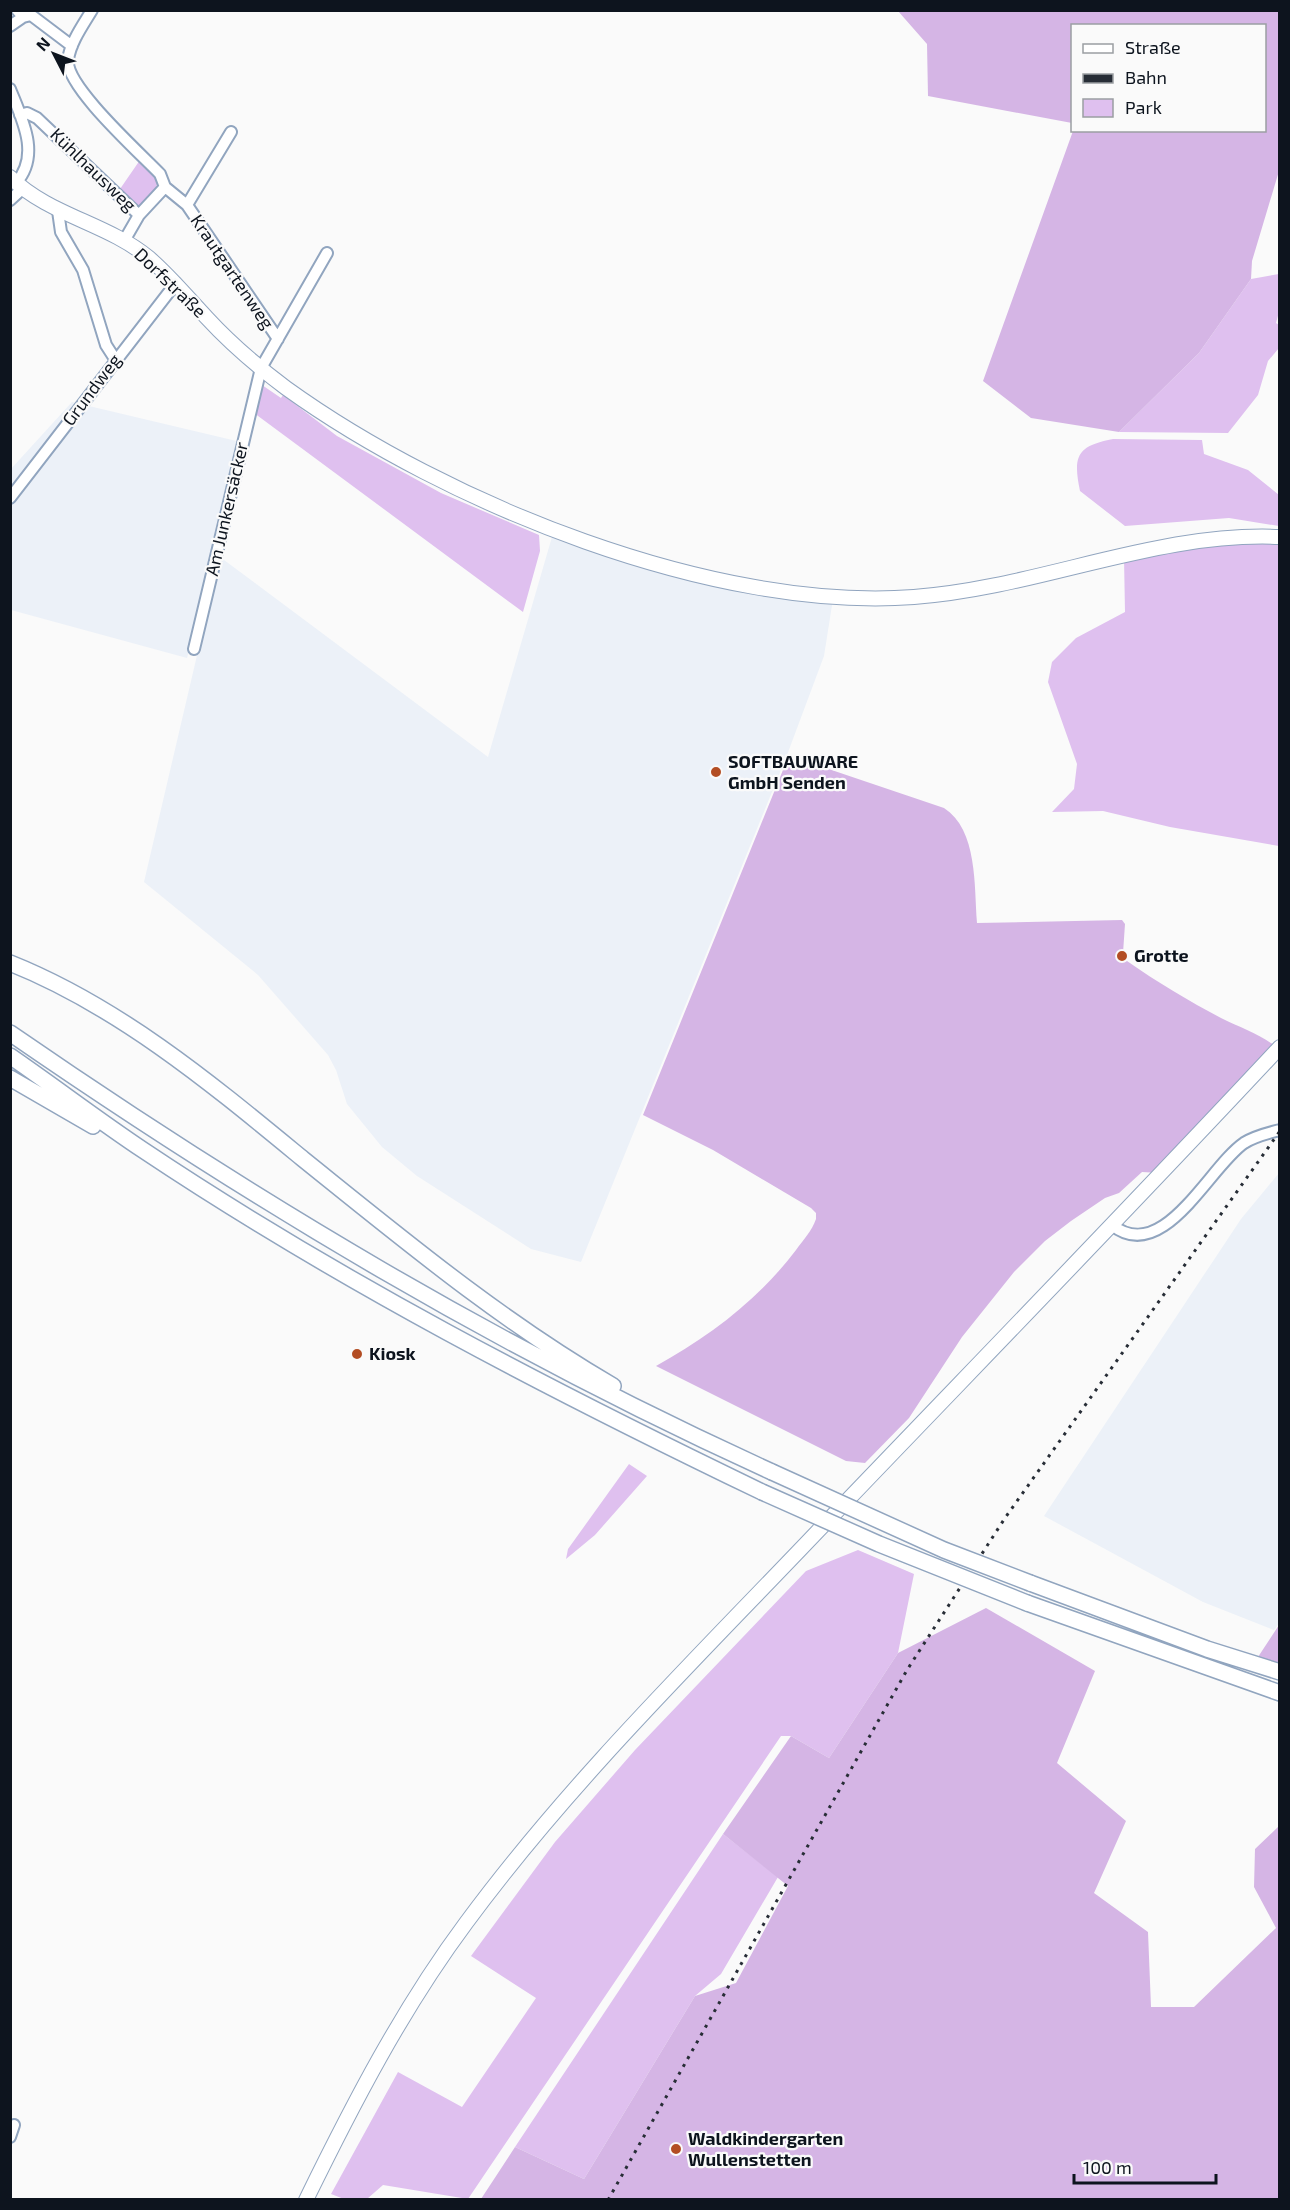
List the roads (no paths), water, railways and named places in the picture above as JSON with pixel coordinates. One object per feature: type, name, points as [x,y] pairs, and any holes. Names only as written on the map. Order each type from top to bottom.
[{"type":"highway","points":[[10,963],[62,988],[134,1029],[201,1075],[473,1295],[546,1346],[664,1416],[689,1434]]},
{"type":"highway","points":[[10,1033],[129,1115],[308,1229],[535,1358],[689,1434],[944,1550],[1207,1649],[1280,1672]]},
{"type":"highway","points":[[10,1056],[143,1150],[422,1318],[525,1374],[762,1492],[879,1544],[1027,1603],[1190,1663],[1280,1693]]},
{"type":"highway","points":[[10,1078],[128,1147],[143,1150]]},
{"type":"main road","name":"Dorfstraße","points":[[16,183],[58,211],[124,241],[146,256],[176,283],[208,319],[261,368],[288,389],[408,462],[552,528],[680,572],[772,590],[834,597],[916,597],[1031,580],[1211,538],[1280,537]]},
{"type":"main road","points":[[306,2199],[350,2111],[404,2017],[463,1926],[516,1857],[632,1725],[1112,1226],[1280,1047]]},
{"type":"street","points":[[10,26],[20,14],[30,15],[72,46],[92,10]]},
{"type":"street","name":"Krautgartenweg","points":[[72,46],[67,62],[82,94],[160,174],[165,187],[187,205],[278,339]]},
{"type":"street","points":[[10,89],[20,115],[30,160],[16,183],[10,200]]},
{"type":"street","name":"Kühlhausweg","points":[[20,115],[27,113],[37,118],[139,215],[124,241]]},
{"type":"street","name":"Krautgartenweg","points":[[187,205],[231,132]]},
{"type":"street","points":[[139,215],[165,187]]},
{"type":"street","points":[[58,211],[61,232],[83,270],[106,345],[115,359]]},
{"type":"street","name":"Am Junkersäcker","points":[[194,649],[261,368],[327,253]]},
{"type":"street","name":"Grundweg","points":[[10,498],[115,359],[176,283]]},
{"type":"street","points":[[1112,1226],[1122,1233],[1133,1235],[1159,1230],[1178,1214],[1229,1156],[1245,1142],[1280,1130]]},
{"type":"street","points":[[10,2137],[14,2125]]},
{"type":"railway","points":[[608,2200],[907,1670],[1005,1518],[1280,1131]]},
{"type":"place","name":"SOFTBAUWARE GmbH Senden","points":[[716,772]]},
{"type":"place","name":"Grotte","points":[[1122,956]]},
{"type":"place","name":"Kiosk","points":[[357,1354]]},
{"type":"place","name":"Waldkindergarten Wullenstetten","points":[[676,2149]]}]
